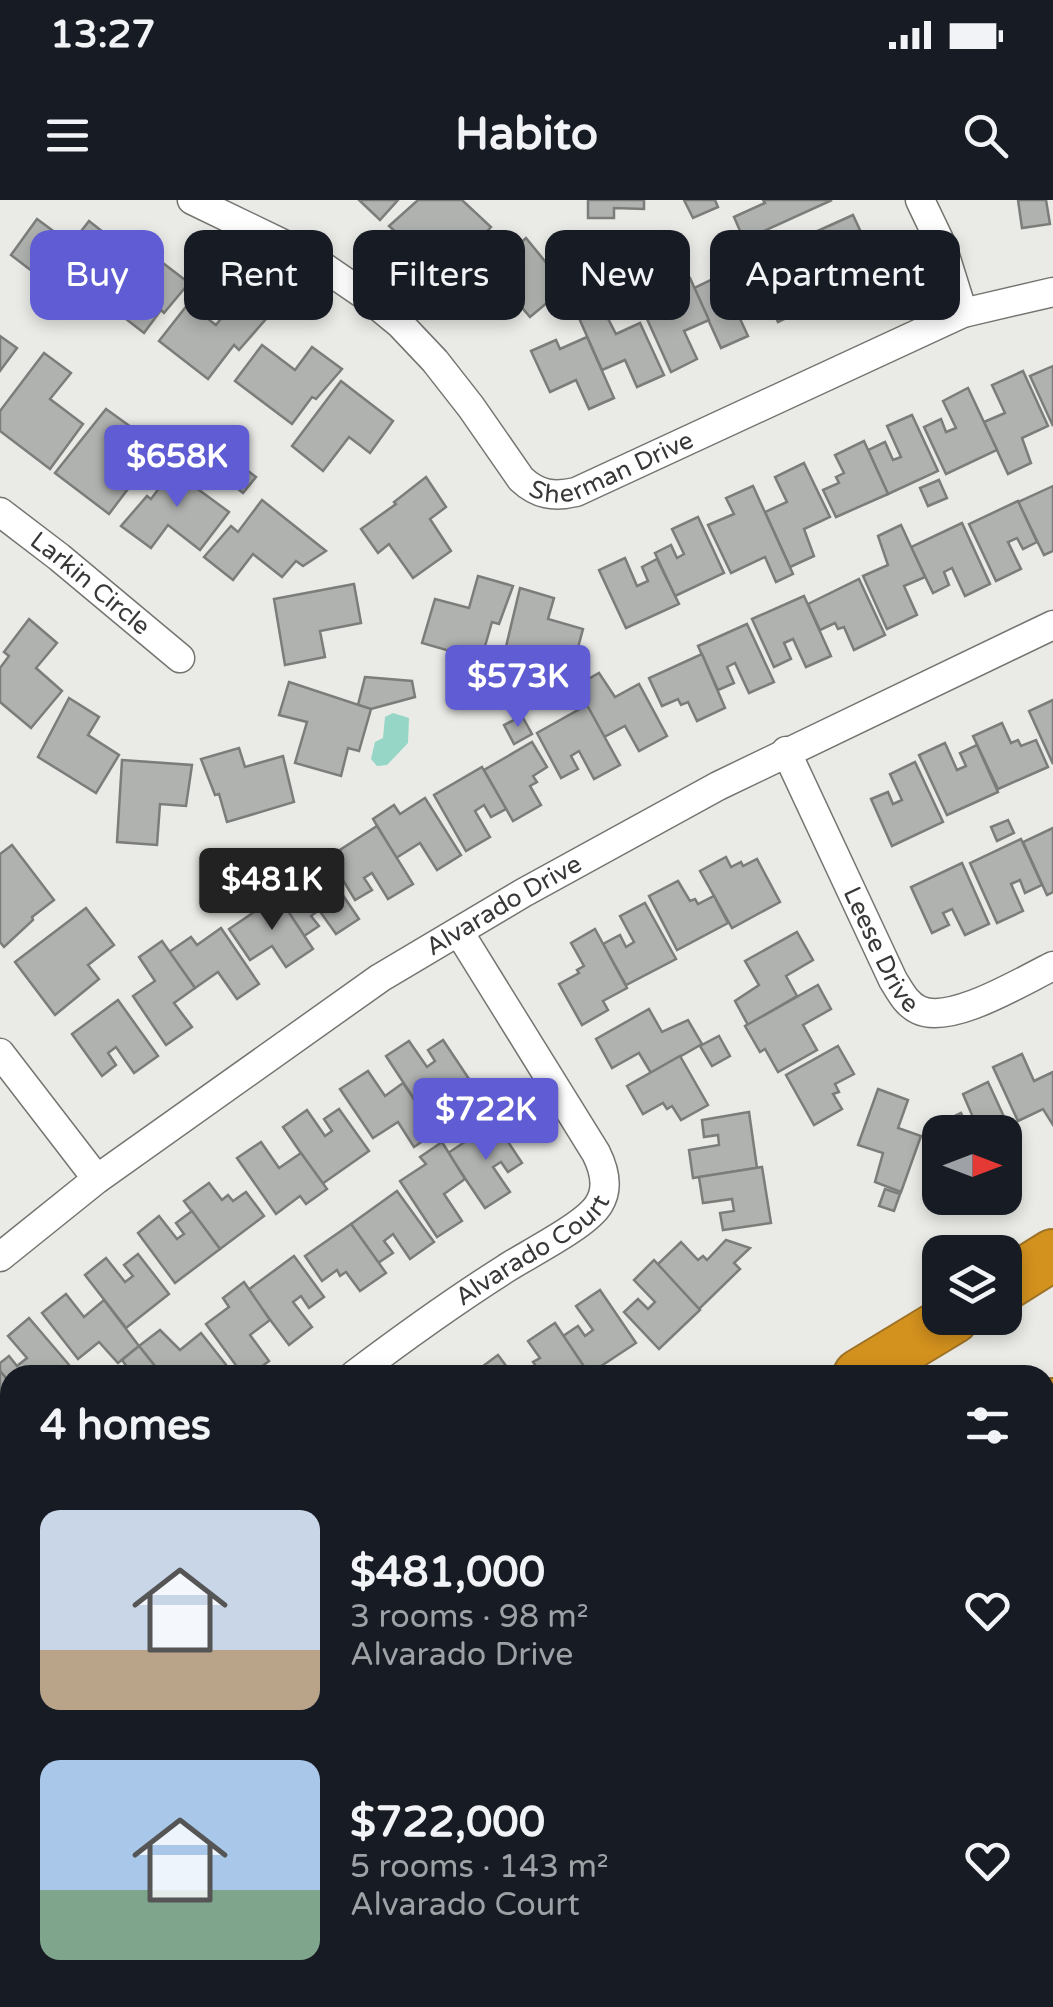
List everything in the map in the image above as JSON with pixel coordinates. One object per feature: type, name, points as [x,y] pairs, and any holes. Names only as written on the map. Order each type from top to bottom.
[{"type":"highway","points":[[1022,1274],[1053,1255]]},
{"type":"highway","points":[[1022,1288],[1053,1276]]},
{"type":"highway","points":[[875,1365],[925,1335]]},
{"type":"street","name":"Sherman Drive","points":[[192,200],[306,255],[366,296],[436,361],[521,479],[531,489],[559,496],[576,492],[964,313],[1053,292]]},
{"type":"street","points":[[920,200],[942,246],[964,313]]},
{"type":"street","name":"Larkin Circle","points":[[0,512],[180,658]]},
{"type":"street","name":"Alvarado Drive","points":[[0,1257],[97,1179],[380,978],[616,840],[786,752],[1053,626]]},
{"type":"street","name":"Leese Drive","points":[[786,752],[894,980],[911,1006],[933,1014],[958,1010],[1053,966]]},
{"type":"street","name":"Alvarado Court","points":[[368,1365],[454,1302],[582,1221],[602,1200],[605,1188],[602,1164],[459,932]]},
{"type":"street","points":[[0,1053],[97,1179]]},
{"type":"shaded area","points":[[393,713],[409,718],[408,743],[387,765],[377,766],[371,759],[375,742],[383,738],[385,717]]},
{"type":"building","points":[[359,200],[398,200],[380,220]]},
{"type":"building","points":[[418,200],[462,200],[491,227],[393,230],[389,226]]},
{"type":"building","points":[[588,200],[644,200],[644,209],[614,208],[614,218],[588,218]]},
{"type":"building","points":[[684,200],[715,200],[718,207],[693,218]]},
{"type":"building","points":[[763,200],[832,200],[766,230],[740,230],[734,217],[765,203]]},
{"type":"building","points":[[1018,200],[1046,200],[1050,224],[1022,228]]},
{"type":"building","points":[[853,215],[860,230],[820,230]]},
{"type":"building","points":[[37,219],[52,230],[30,230],[30,270],[11,255]]},
{"type":"building","points":[[89,221],[100,230],[82,230]]},
{"type":"building","points":[[525,239],[545,261],[545,304],[530,317],[525,311]]},
{"type":"building","points":[[164,264],[184,279],[184,289],[164,313]]},
{"type":"building","points":[[690,278],[709,320],[684,331],[697,359],[671,372],[648,320],[690,320]]},
{"type":"building","points":[[710,280],[710,320],[741,320],[748,336],[721,348],[694,288]]},
{"type":"building","points":[[184,309],[184,320],[209,320],[216,325],[220,320],[265,320],[239,350],[234,345],[208,379],[159,341]]},
{"type":"building","points":[[127,320],[154,320],[144,333]]},
{"type":"building","points":[[580,320],[609,320],[616,334],[640,323],[664,375],[637,387],[625,360],[602,370]]},
{"type":"building","points":[[0,336],[17,348],[0,371]]},
{"type":"building","points":[[587,337],[614,398],[589,409],[576,380],[550,392],[531,351],[556,340],[560,349]]},
{"type":"building","points":[[262,345],[295,370],[312,347],[342,369],[316,399],[312,397],[292,424],[235,381]]},
{"type":"building","points":[[44,353],[71,373],[50,399],[83,424],[50,469],[0,431],[0,411]]},
{"type":"building","points":[[1053,366],[1053,426],[1030,376]]},
{"type":"building","points":[[1023,371],[1048,426],[1022,438],[1031,463],[1008,474],[984,422],[1005,413],[992,385]]},
{"type":"building","points":[[341,381],[393,421],[370,453],[349,437],[323,471],[292,446]]},
{"type":"building","points":[[968,388],[997,450],[946,474],[924,427],[941,419],[946,432],[956,428],[943,401]]},
{"type":"building","points":[[106,409],[138,432],[122,454],[143,469],[109,514],[55,473]]},
{"type":"building","points":[[912,415],[938,471],[888,494],[868,450],[885,442],[893,460],[901,457],[887,426]]},
{"type":"building","points":[[864,441],[888,494],[836,517],[823,490],[839,483],[836,477],[844,473],[835,455]]},
{"type":"building","points":[[181,459],[203,475],[195,487],[229,512],[200,550],[168,525],[151,548],[121,526],[147,496],[151,499]]},
{"type":"building","points":[[804,463],[830,517],[804,529],[814,556],[790,567],[765,512],[787,502],[775,477]]},
{"type":"building","points":[[239,464],[256,477],[243,493],[227,480]]},
{"type":"building","points":[[426,477],[446,507],[430,519],[451,551],[413,578],[389,544],[378,553],[361,529]]},
{"type":"building","points":[[939,480],[947,498],[928,506],[920,488]]},
{"type":"building","points":[[753,486],[793,574],[776,582],[765,557],[731,573],[708,525],[734,514],[726,498]]},
{"type":"building","points":[[1053,486],[1053,551],[1044,555],[1018,502]]},
{"type":"building","points":[[262,500],[326,551],[303,566],[296,561],[282,577],[253,554],[233,580],[204,557],[231,526],[238,532]]},
{"type":"building","points":[[1018,501],[1037,542],[1023,549],[1017,538],[1008,542],[1021,569],[996,581],[969,524]]},
{"type":"building","points":[[698,517],[724,573],[675,596],[655,553],[671,545],[677,558],[684,554],[672,529]]},
{"type":"building","points":[[962,523],[990,584],[965,596],[952,568],[944,572],[949,585],[933,593],[911,547]]},
{"type":"building","points":[[901,525],[925,577],[904,586],[917,615],[887,629],[863,576],[888,565],[878,536]]},
{"type":"building","points":[[625,558],[637,586],[648,581],[642,567],[657,559],[679,604],[626,628],[599,570]]},
{"type":"building","points":[[478,576],[513,586],[499,624],[492,622],[481,660],[422,643],[435,599],[469,608]]},
{"type":"building","points":[[859,579],[885,635],[854,650],[844,627],[838,629],[835,623],[820,630],[808,604]]},
{"type":"building","points":[[354,584],[361,623],[320,631],[325,657],[285,665],[274,599]]},
{"type":"building","points":[[520,588],[554,598],[548,619],[583,629],[571,673],[504,655]]},
{"type":"building","points":[[804,596],[831,656],[806,667],[793,639],[784,643],[791,659],[774,667],[752,619]]},
{"type":"building","points":[[29,619],[57,643],[36,668],[62,691],[31,728],[0,702],[0,668],[9,656],[4,652]]},
{"type":"building","points":[[747,624],[774,682],[749,693],[735,663],[727,667],[734,683],[718,690],[698,646]]},
{"type":"building","points":[[702,654],[725,708],[697,721],[688,702],[681,705],[678,699],[662,706],[649,678]]},
{"type":"building","points":[[599,673],[615,697],[639,684],[667,736],[639,751],[625,726],[604,737],[576,686]]},
{"type":"building","points":[[365,677],[412,681],[415,697],[371,709],[358,705]]},
{"type":"building","points":[[289,682],[371,709],[359,751],[348,748],[341,776],[295,763],[307,722],[279,715]]},
{"type":"building","points":[[69,698],[99,717],[88,735],[119,755],[96,793],[38,757]]},
{"type":"building","points":[[1053,700],[1053,764],[1029,711]]},
{"type":"building","points":[[587,705],[620,765],[594,779],[579,751],[571,756],[578,769],[561,778],[537,733]]},
{"type":"building","points":[[522,716],[532,734],[514,744],[504,725]]},
{"type":"building","points":[[1002,723],[1011,743],[1018,740],[1021,746],[1036,740],[1048,767],[998,789],[973,736]]},
{"type":"building","points":[[532,742],[547,767],[533,776],[537,782],[530,786],[541,805],[513,821],[484,770]]},
{"type":"building","points":[[945,743],[957,770],[966,766],[960,753],[977,745],[998,792],[947,815],[919,755]]},
{"type":"building","points":[[239,748],[245,767],[283,756],[294,802],[227,822],[219,794],[215,795],[201,759]]},
{"type":"building","points":[[122,760],[192,765],[186,806],[160,804],[157,845],[117,842]]},
{"type":"building","points":[[915,762],[943,822],[892,846],[871,799],[888,792],[893,804],[902,800],[890,774]]},
{"type":"building","points":[[482,767],[506,809],[491,817],[484,805],[475,811],[490,837],[466,851],[434,795]]},
{"type":"building","points":[[425,798],[461,855],[437,870],[420,843],[396,858],[373,819],[394,805],[400,814]]},
{"type":"building","points":[[1008,820],[1014,833],[997,841],[991,827]]},
{"type":"building","points":[[377,826],[413,884],[388,899],[372,873],[364,878],[372,890],[355,900],[329,857]]},
{"type":"building","points":[[1053,828],[1053,892],[1047,895],[1023,842]]},
{"type":"building","points":[[1021,839],[1042,885],[1025,893],[1020,880],[1011,884],[1023,911],[997,923],[970,863]]},
{"type":"building","points":[[12,845],[54,900],[4,947],[0,942],[0,854]]},
{"type":"building","points":[[726,857],[731,867],[757,859],[780,902],[732,928],[700,871]]},
{"type":"building","points":[[962,863],[989,924],[965,935],[952,909],[943,913],[949,925],[932,933],[911,887]]},
{"type":"building","points":[[323,866],[359,919],[336,934],[319,910],[311,916],[319,926],[304,936],[278,896]]},
{"type":"building","points":[[678,881],[690,901],[695,899],[698,904],[714,896],[728,923],[677,950],[649,896]]},
{"type":"building","points":[[278,896],[313,949],[286,967],[272,946],[250,960],[229,929]]},
{"type":"building","points":[[645,903],[676,959],[626,985],[603,944],[620,935],[626,947],[634,942],[620,916]]},
{"type":"building","points":[[86,908],[114,945],[88,965],[99,979],[55,1015],[15,962]]},
{"type":"building","points":[[221,928],[259,984],[237,999],[218,972],[195,988],[169,952],[191,937],[197,945]]},
{"type":"building","points":[[595,929],[627,988],[603,1001],[608,1010],[582,1025],[559,984],[584,966],[571,943]]},
{"type":"building","points":[[797,932],[813,960],[786,976],[797,996],[748,1025],[735,1001],[759,985],[745,961]]},
{"type":"building","points":[[162,941],[195,988],[174,1003],[192,1027],[166,1045],[133,996],[155,981],[139,957]]},
{"type":"building","points":[[818,985],[831,1009],[803,1025],[817,1050],[778,1072],[745,1026]]},
{"type":"building","points":[[118,1000],[158,1056],[134,1073],[116,1047],[108,1053],[116,1065],[102,1076],[72,1034]]},
{"type":"building","points":[[649,1009],[662,1032],[688,1020],[702,1044],[651,1073],[639,1053],[612,1068],[596,1039]]},
{"type":"building","points":[[719,1036],[730,1056],[712,1066],[700,1046]]},
{"type":"building","points":[[443,1040],[471,1082],[424,1114],[386,1056],[409,1041],[427,1067],[435,1061],[428,1050]]},
{"type":"building","points":[[838,1046],[854,1074],[835,1084],[839,1092],[833,1094],[842,1109],[814,1125],[786,1075]]},
{"type":"building","points":[[1022,1054],[1034,1081],[1053,1072],[1053,1125],[1043,1109],[1022,1119],[1022,1115],[1015,1115],[993,1067]]},
{"type":"building","points":[[680,1056],[708,1105],[681,1120],[672,1106],[667,1109],[663,1103],[643,1114],[627,1086]]},
{"type":"building","points":[[368,1071],[385,1096],[403,1083],[436,1132],[414,1147],[398,1122],[373,1138],[340,1089]]},
{"type":"building","points":[[988,1082],[1003,1115],[972,1115],[963,1094]]},
{"type":"building","points":[[878,1089],[908,1100],[898,1128],[921,1136],[901,1192],[875,1182],[883,1153],[858,1145]]},
{"type":"building","points":[[339,1109],[369,1151],[322,1184],[283,1127],[307,1110],[325,1136],[332,1131],[324,1119]]},
{"type":"building","points":[[749,1112],[757,1168],[693,1178],[689,1150],[719,1145],[718,1135],[704,1137],[702,1120]]},
{"type":"building","points":[[495,1122],[522,1163],[508,1172],[501,1162],[493,1167],[510,1192],[485,1208],[448,1153]]},
{"type":"building","points":[[261,1142],[279,1168],[301,1153],[327,1189],[306,1204],[300,1196],[276,1214],[237,1158]]},
{"type":"building","points":[[442,1142],[465,1179],[444,1194],[462,1221],[437,1237],[400,1181],[426,1164],[420,1157]]},
{"type":"building","points":[[762,1167],[771,1223],[723,1230],[720,1213],[734,1211],[732,1199],[703,1203],[699,1177]]},
{"type":"building","points":[[209,1183],[222,1200],[228,1195],[233,1201],[246,1192],[264,1216],[220,1249],[184,1201]]},
{"type":"building","points":[[885,1189],[900,1194],[894,1211],[879,1206]]},
{"type":"building","points":[[397,1191],[434,1242],[410,1259],[393,1234],[384,1241],[393,1253],[378,1263],[351,1224]]},
{"type":"building","points":[[192,1211],[220,1249],[175,1283],[138,1233],[159,1216],[177,1239],[184,1234],[176,1223]]},
{"type":"building","points":[[351,1224],[386,1273],[360,1291],[346,1272],[340,1276],[337,1270],[322,1281],[305,1256]]},
{"type":"building","points":[[726,1240],[750,1248],[734,1263],[740,1269],[699,1309],[657,1265],[681,1242],[698,1260],[703,1256],[707,1260]]},
{"type":"building","points":[[138,1254],[169,1294],[126,1328],[85,1275],[106,1258],[125,1282],[133,1276],[124,1265]]},
{"type":"building","points":[[294,1256],[324,1297],[309,1308],[301,1296],[293,1302],[312,1327],[289,1345],[248,1290]]},
{"type":"building","points":[[654,1260],[700,1310],[659,1349],[624,1312],[638,1299],[648,1309],[655,1302],[634,1280]]},
{"type":"building","points":[[244,1282],[270,1320],[250,1335],[269,1361],[264,1365],[236,1365],[206,1324],[229,1307],[223,1298]]},
{"type":"building","points":[[600,1290],[636,1343],[603,1365],[583,1365],[563,1336],[578,1326],[585,1336],[593,1330],[576,1306]]},
{"type":"building","points":[[66,1294],[84,1317],[104,1300],[139,1346],[118,1363],[99,1342],[78,1359],[42,1313]]},
{"type":"building","points":[[29,1318],[69,1365],[18,1365],[27,1358],[8,1336]]},
{"type":"building","points":[[555,1323],[583,1365],[535,1365],[533,1362],[540,1358],[528,1341]]},
{"type":"building","points":[[160,1330],[180,1350],[201,1333],[226,1365],[154,1365],[139,1346]]},
{"type":"building","points":[[139,1346],[154,1365],[126,1365],[122,1360]]},
{"type":"building","points":[[498,1355],[506,1365],[484,1365]]},
{"type":"building","points":[[9,1356],[16,1365],[0,1365],[0,1363]]}]
